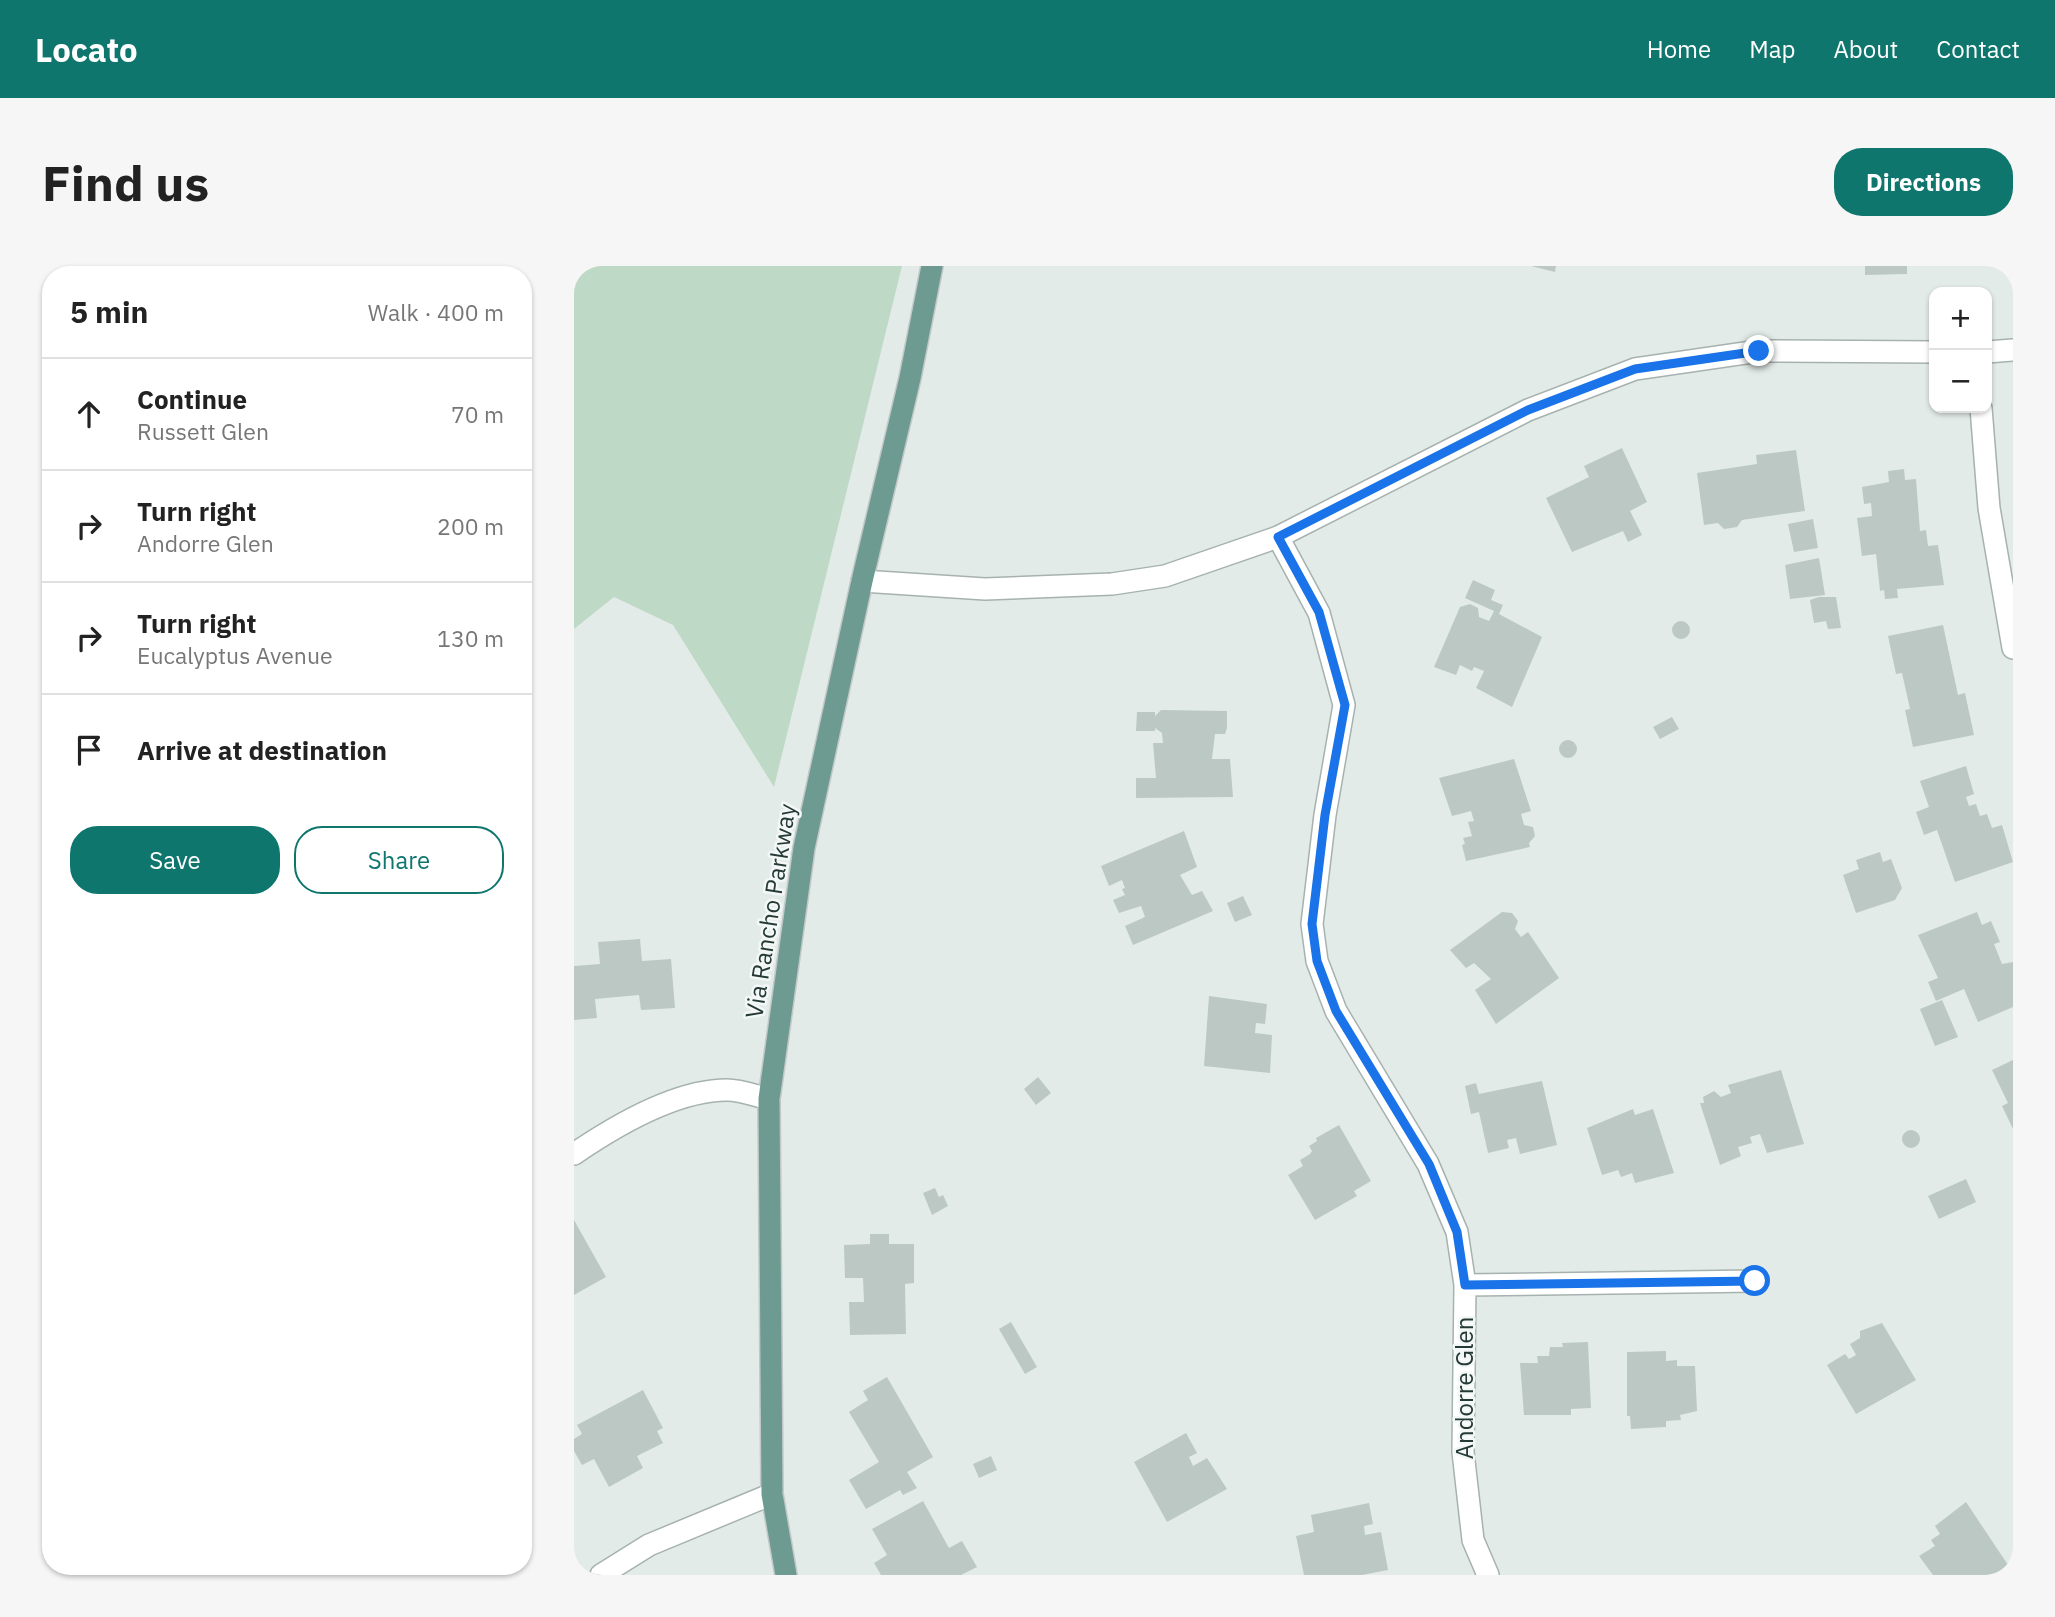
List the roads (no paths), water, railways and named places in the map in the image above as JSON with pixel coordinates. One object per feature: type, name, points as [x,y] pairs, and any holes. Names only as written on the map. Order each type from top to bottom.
[{"type":"main road","name":"Via Rancho Parkway","points":[[786,1575],[772,1494],[769,1099],[804,848],[862,581],[910,378],[932,266]]},
{"type":"street","points":[[1992,352],[2013,350]]},
{"type":"street","points":[[862,581],[985,589],[1112,584],[1165,576],[1278,537],[1528,410],[1635,369],[1759,351],[1929,352]]},
{"type":"street","points":[[1981,413],[1989,508],[2013,648]]},
{"type":"street","name":"Andorre Glen","points":[[1278,537],[1319,612],[1345,705],[1325,815],[1312,924],[1317,961],[1336,1011],[1429,1164],[1457,1232],[1465,1285],[1463,1452],[1473,1540],[1488,1575]]},
{"type":"street","points":[[574,1154],[609,1130],[687,1096],[728,1090],[769,1099]]},
{"type":"street","points":[[1465,1285],[1755,1281]]},
{"type":"street","points":[[601,1575],[649,1545],[772,1494]]}]
